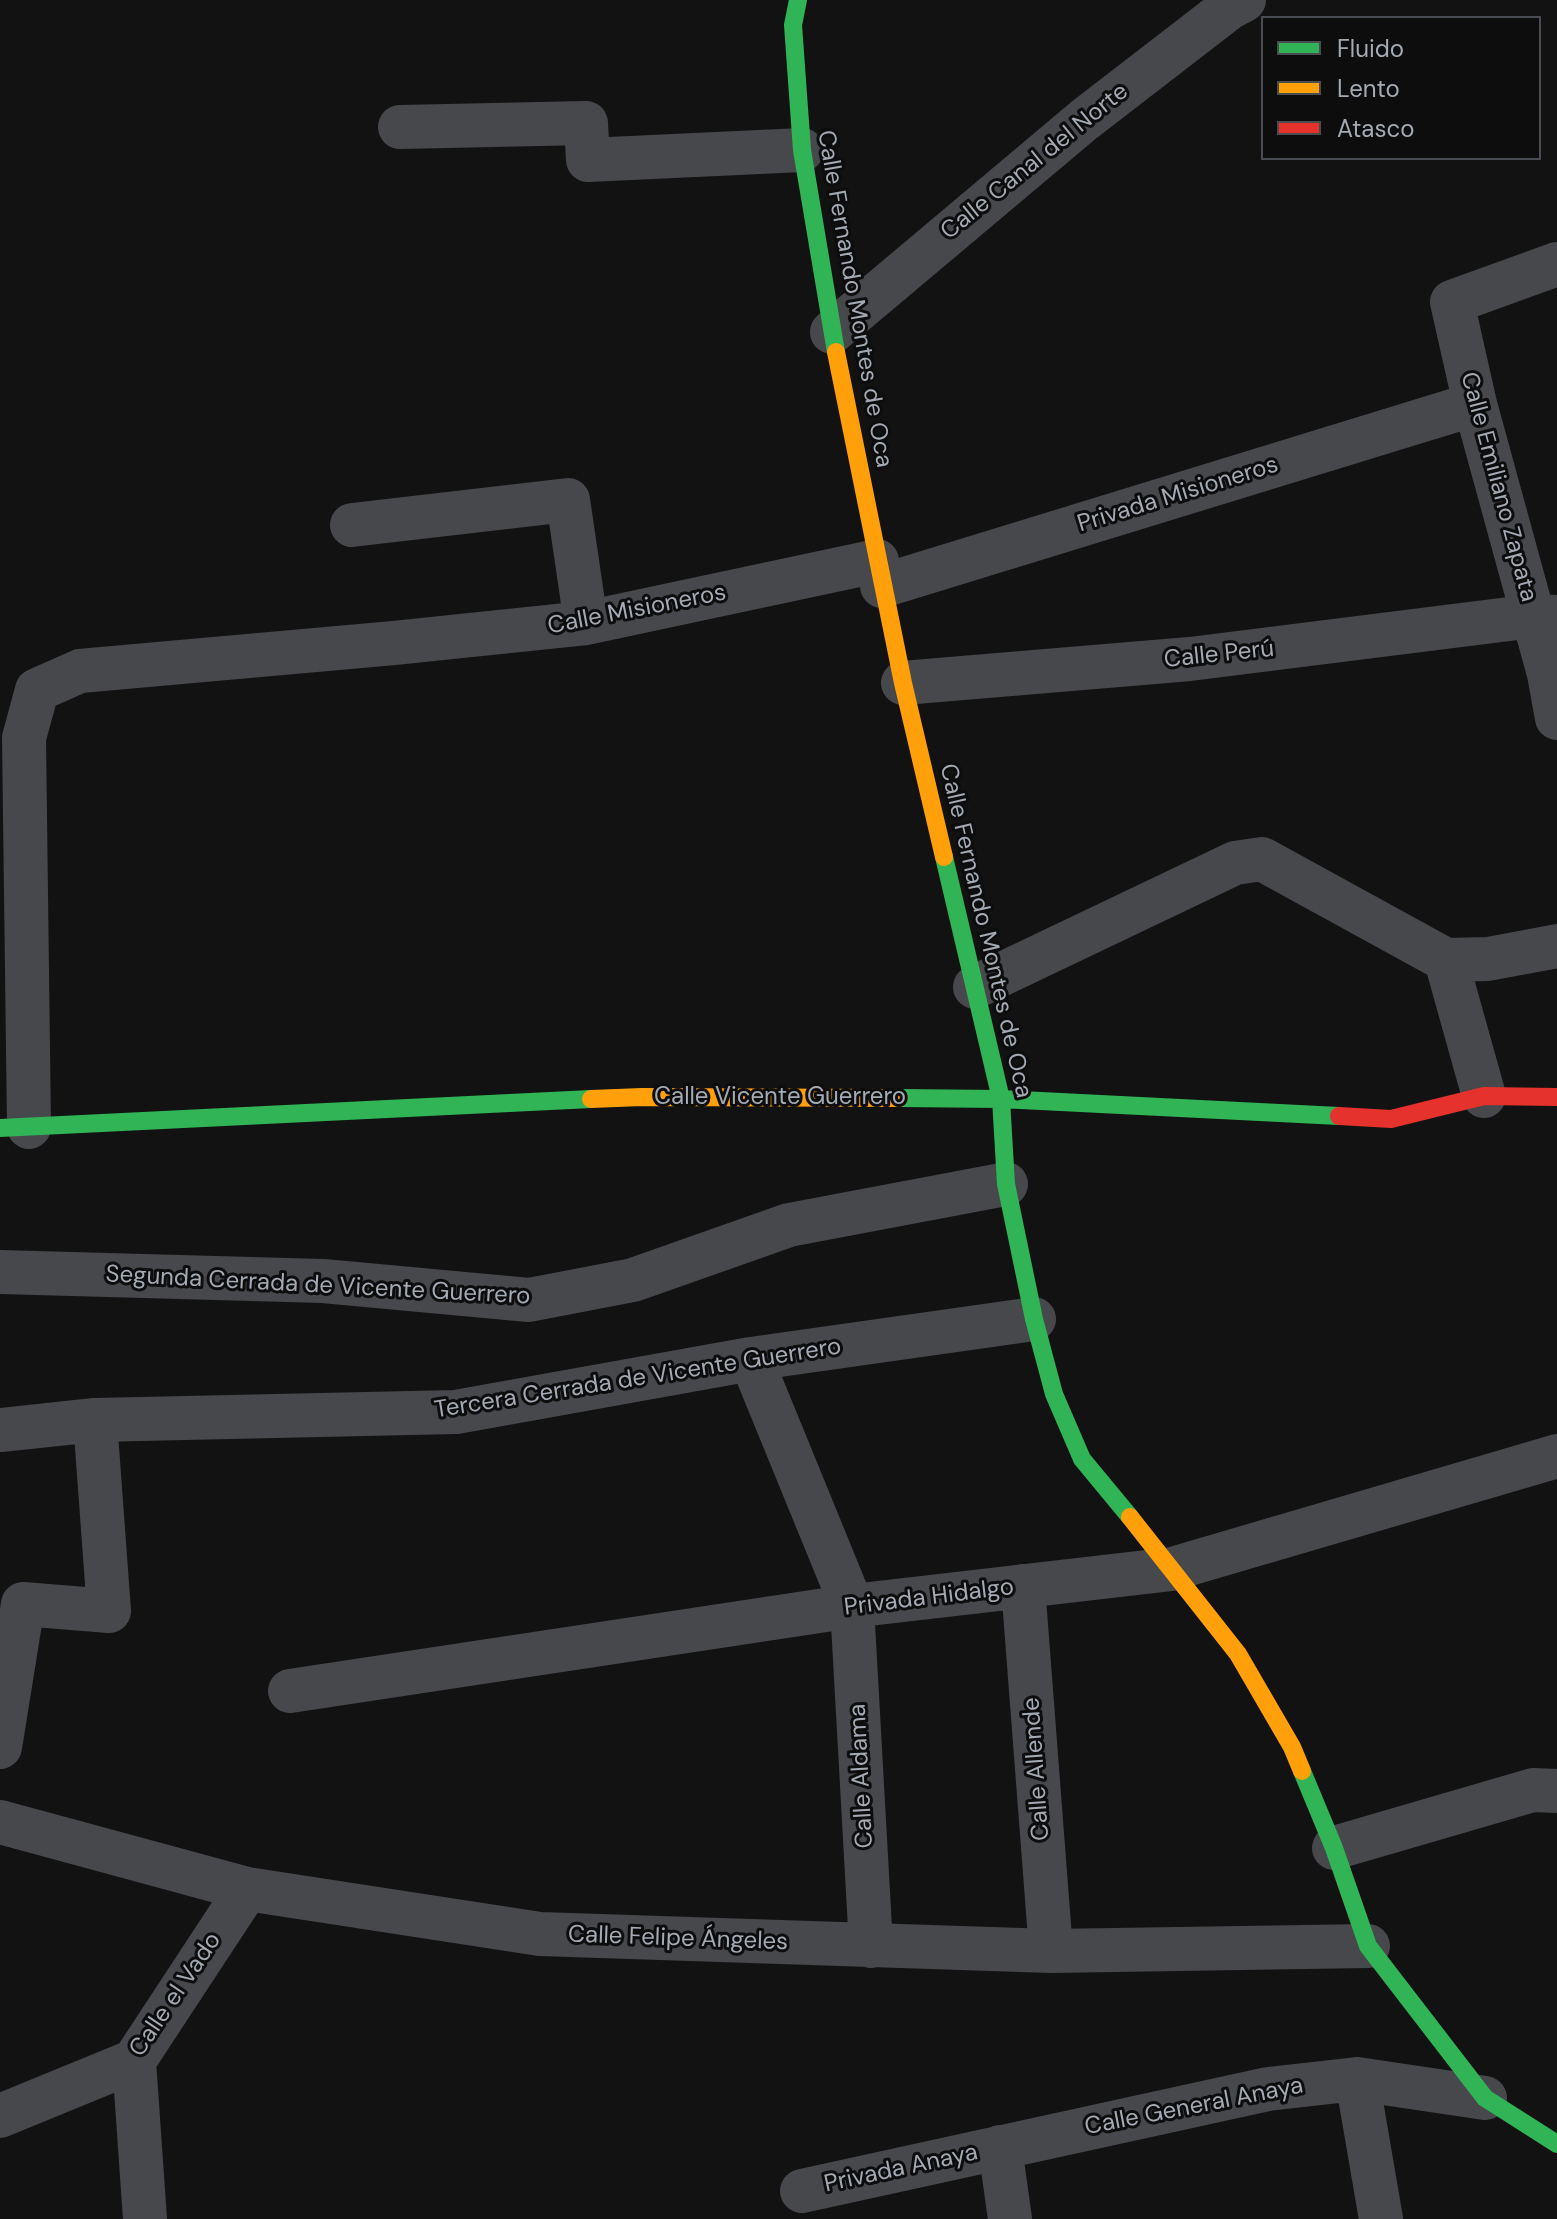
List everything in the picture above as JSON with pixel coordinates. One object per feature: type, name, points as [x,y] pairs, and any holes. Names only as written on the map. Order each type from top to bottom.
[{"type":"street","name":"Calle Fernando Montes de Oca","points":[[798,0],[793,25],[802,150],[832,332],[903,683],[1001,1099],[1006,1184],[1034,1319],[1054,1394],[1082,1459],[1238,1654],[1292,1747],[1334,1848],[1368,1946],[1485,2098],[1557,2144]]},
{"type":"street","name":"Calle Canal del Norte","points":[[832,332],[1084,120],[1229,8],[1244,0]]},
{"type":"street","points":[[400,127],[586,123],[588,160],[802,150]]},
{"type":"street","name":"Calle Emiliano Zapata","points":[[1557,264],[1452,302],[1475,404],[1545,617],[1549,674],[1557,718]]},
{"type":"street","name":"Privada Misioneros","points":[[879,574],[1475,404]]},
{"type":"street","points":[[352,525],[568,500],[586,623]]},
{"type":"street","name":"Calle Misioneros","points":[[15,1127],[24,738],[37,690],[80,671],[586,623],[879,574]]},
{"type":"street","name":"Calle Perú","points":[[903,683],[1190,659],[1545,617]]},
{"type":"street","points":[[975,987],[1235,863],[1262,859],[1446,960],[1488,959],[1557,946]]},
{"type":"street","points":[[1446,960],[1484,1096]]},
{"type":"street","name":"Calle Vicente Guerrero","points":[[15,1127],[642,1097],[1001,1099],[1391,1119],[1484,1096],[1557,1097]]},
{"type":"street","name":"Segunda Cerrada de Vicente Guerrero","points":[[0,1272],[323,1281],[529,1300],[633,1280],[789,1225],[1006,1184]]},
{"type":"street","name":"Tercera Cerrada de Vicente Guerrero","points":[[0,1430],[95,1420],[456,1412],[751,1359],[1034,1319]]},
{"type":"street","name":"Calle Aldama","points":[[751,1359],[852,1606],[871,1946]]},
{"type":"street","points":[[0,1747],[23,1604],[109,1611],[95,1420]]},
{"type":"street","name":"Privada Hidalgo","points":[[290,1691],[852,1606],[1172,1569],[1557,1456]]},
{"type":"street","name":"Calle Allende","points":[[1023,1586],[1051,1951]]},
{"type":"street","points":[[1334,1848],[1533,1790],[1557,1791]]},
{"type":"street","name":"Calle Felipe Ángeles","points":[[0,1822],[247,1889],[540,1934],[1051,1951],[1368,1946]]},
{"type":"street","name":"Calle el Vado","points":[[0,2116],[134,2061],[247,1889]]},
{"type":"street","points":[[134,2061],[145,2219]]},
{"type":"street","points":[[1357,2079],[1381,2219]]},
{"type":"street","name":"Calle General Anaya","points":[[1000,2147],[1268,2089],[1357,2079],[1485,2098]]},
{"type":"street","points":[[1000,2147],[1010,2219]]},
{"type":"street","name":"Privada Anaya","points":[[802,2191],[1000,2147]]},
{"type":"traffic: fast","points":[[798,0],[793,25],[802,150],[836,352]]},
{"type":"traffic: fast","points":[[944,857],[1001,1099],[1006,1184],[1034,1319],[1054,1394],[1082,1459],[1130,1517]]},
{"type":"traffic: fast","points":[[899,1098],[1001,1099],[1339,1116]]},
{"type":"traffic: fast","points":[[0,1128],[591,1099]]},
{"type":"traffic: fast","points":[[1302,1771],[1334,1848],[1368,1946],[1485,2098],[1557,2144]]},
{"type":"traffic: slow","points":[[836,352],[903,683],[944,857]]},
{"type":"traffic: slow","points":[[591,1099],[899,1098]]},
{"type":"traffic: slow","points":[[1130,1517],[1238,1654],[1292,1747],[1302,1771]]},
{"type":"traffic: jam","points":[[1339,1116],[1391,1119],[1484,1096],[1557,1097]]}]
